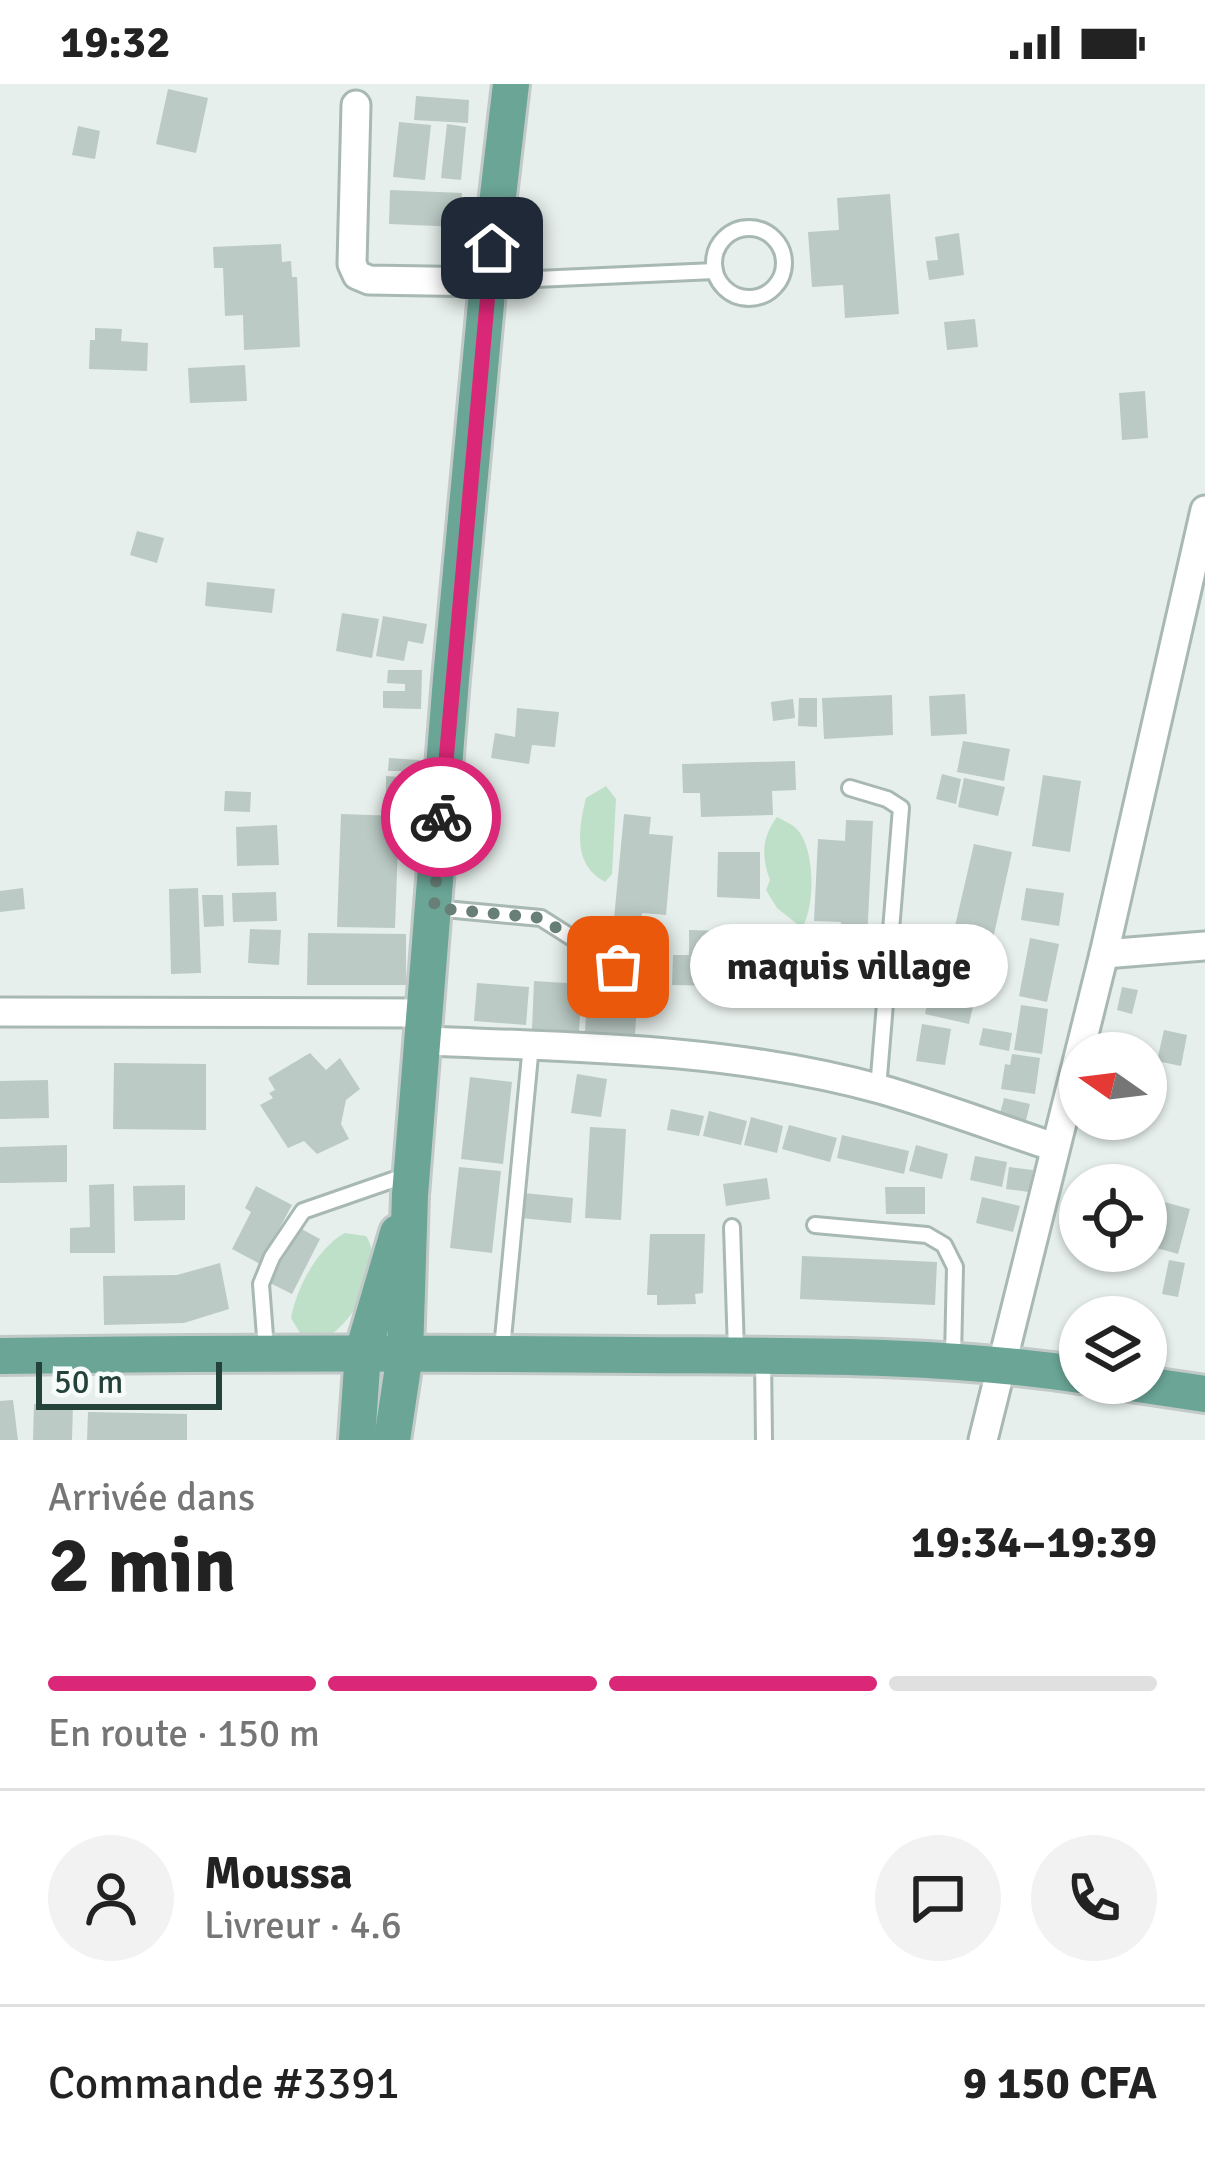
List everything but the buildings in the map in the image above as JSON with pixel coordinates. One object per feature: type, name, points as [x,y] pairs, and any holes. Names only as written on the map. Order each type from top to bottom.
[{"type":"main road","points":[[392,1440],[405,1354],[411,1184],[488,282],[511,84]]},
{"type":"main road","points":[[357,1440],[363,1352],[411,1184]]},
{"type":"main road","points":[[0,1355],[750,1356],[1002,1364],[1059,1373]]},
{"type":"main road","points":[[1167,1388],[1205,1394]]},
{"type":"street","points":[[356,105],[352,264],[358,275],[369,280],[488,282]]},
{"type":"street","points":[[983,1440],[1104,954],[1205,510]]},
{"type":"street","points":[[1104,954],[1205,946]]},
{"type":"street","points":[[0,1012],[425,1027],[531,1045],[713,1057],[878,1088],[1054,1147]]},
{"type":"lane","points":[[748,227],[770,235],[783,254],[780,278],[763,295],[751,298],[728,291],[715,271],[718,246],[736,230],[748,227]]},
{"type":"lane","points":[[488,282],[715,271]]},
{"type":"lane","points":[[850,788],[901,808],[878,1088]]},
{"type":"lane","points":[[434,908],[541,918],[618,967]]},
{"type":"lane","points":[[501,1354],[531,1045]]},
{"type":"lane","points":[[266,1353],[261,1284],[272,1257],[303,1211],[411,1184]]},
{"type":"lane","points":[[815,1226],[927,1235],[944,1245],[955,1267],[952,1362]]},
{"type":"lane","points":[[732,1227],[750,1356],[764,1409],[764,1440]]},
{"type":"lane","points":[[752,1440],[764,1409]]},
{"type":"green space","points":[[606,786],[616,799],[612,874],[605,882],[587,866],[580,834],[586,798]]},
{"type":"green space","points":[[777,817],[798,830],[811,867],[811,894],[802,928],[777,908],[766,890],[770,880],[764,847]]},
{"type":"green space","points":[[345,1233],[366,1236],[371,1248],[365,1290],[349,1317],[329,1336],[300,1333],[291,1318],[303,1282],[317,1258]]},
{"type":"way so far","points":[[441,817],[434,908],[541,918],[618,967]]},
{"type":"place","name":"maquis village","points":[[618,967]]},
{"type":"route","points":[[441,817],[492,248]]}]
